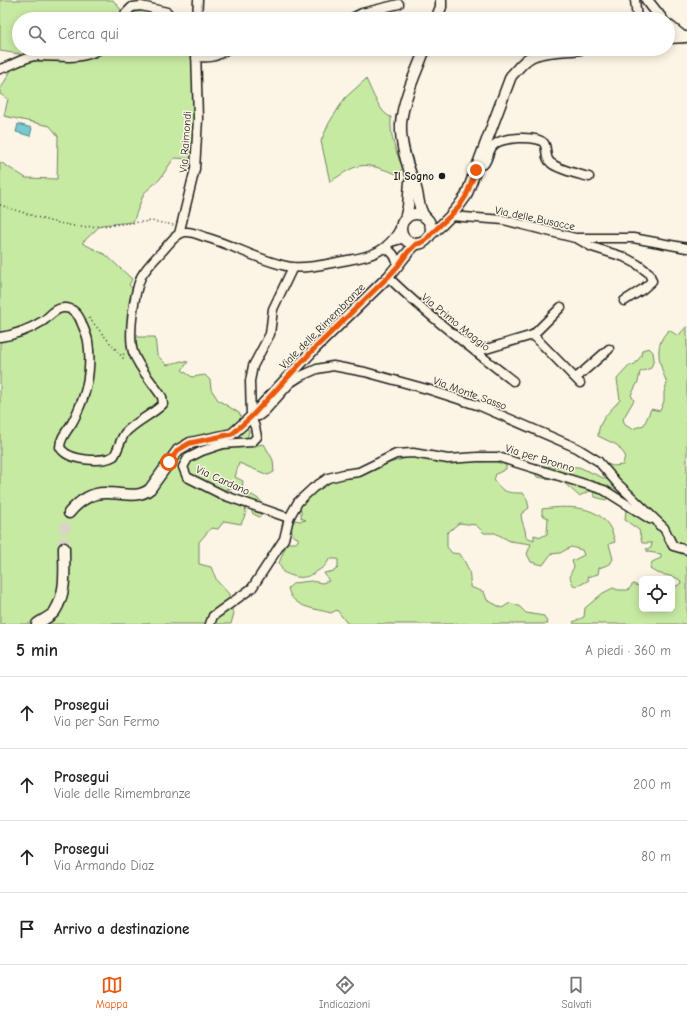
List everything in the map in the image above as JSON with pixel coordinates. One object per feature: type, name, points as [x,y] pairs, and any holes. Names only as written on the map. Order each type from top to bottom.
[{"type":"main road","points":[[647,0],[656,12]]},
{"type":"main road","points":[[439,12],[443,2]]},
{"type":"main road","points":[[675,29],[684,35]]},
{"type":"main road","points":[[422,56],[403,107],[400,132],[420,210],[431,226],[431,234]]},
{"type":"main road","points":[[410,172],[408,207],[402,232],[409,244],[421,243],[426,240],[459,207],[466,196],[511,76],[524,62],[534,56]]},
{"type":"main road","points":[[403,223],[409,216],[415,214],[425,217]]},
{"type":"main road","name":"Viale delle Rimembranze","points":[[69,513],[76,504],[90,496],[105,493],[131,495],[147,492],[178,450],[190,443],[232,434],[251,417],[314,349],[388,277],[398,266],[409,244]]},
{"type":"main road","points":[[37,624],[55,612],[62,599],[64,589],[64,548]]},
{"type":"street","points":[[197,12],[198,0]]},
{"type":"street","points":[[635,0],[636,12]]},
{"type":"street","points":[[366,12],[399,4]]},
{"type":"street","points":[[127,12],[132,8],[141,6],[167,12]]},
{"type":"street","points":[[0,69],[34,56],[63,58],[82,56]]},
{"type":"street","name":"Via Raimondi","points":[[179,234],[195,169],[198,119],[196,56]]},
{"type":"street","points":[[204,56],[210,58],[215,56]]},
{"type":"street","points":[[478,164],[484,164],[487,160],[491,147],[497,141],[522,138],[541,141],[545,144],[547,156],[551,164],[572,173],[589,177]]},
{"type":"street","name":"Via delle Busacce","points":[[450,216],[504,220],[575,238],[633,238],[687,248]]},
{"type":"street","points":[[0,337],[15,334],[29,328],[42,321],[59,308],[65,307],[76,312],[88,340],[88,379],[82,400],[72,422],[63,435],[60,447],[67,455],[77,458],[99,460],[111,458],[117,452],[121,440],[126,432],[163,404],[162,397],[135,356],[132,344],[132,328],[135,301],[142,277],[156,258],[179,234],[192,232],[272,262],[293,267],[323,264],[364,257],[377,253],[391,242],[403,223]]},
{"type":"street","points":[[575,238],[592,247],[637,264],[649,273],[652,281],[643,289],[624,301]]},
{"type":"street","points":[[391,242],[409,244]]},
{"type":"street","points":[[384,248],[390,250],[394,254],[398,266]]},
{"type":"street","name":"Via Cardano","points":[[290,518],[223,495],[187,477],[183,467],[188,458],[202,451],[223,444],[252,442],[257,437],[255,426],[251,417],[250,380],[253,366],[270,334],[273,309],[293,267]]},
{"type":"street","name":"Via Primo Maggio","points":[[388,277],[413,301],[513,381]]},
{"type":"street","points":[[476,352],[532,335],[561,307]]},
{"type":"street","points":[[532,335],[578,381],[609,349]]},
{"type":"street","name":"Via Monte Sasso","points":[[251,417],[259,416],[264,412],[290,383],[317,369],[333,366],[365,372],[480,406],[577,448],[598,460],[618,483],[664,528]]},
{"type":"street","name":"Via per Bronno","points":[[290,518],[298,502],[313,488],[328,478],[359,472],[396,454],[413,453],[448,459],[478,456],[498,457],[604,490],[664,528]]},
{"type":"street","points":[[210,624],[214,616],[252,588],[284,539],[290,518]]},
{"type":"street","points":[[664,528],[673,546],[687,550]]},
{"type":"path","points":[[0,205],[49,221],[79,227],[151,221],[180,226]]},
{"type":"path","points":[[86,315],[123,358],[124,351]]},
{"type":"green space","points":[[0,0],[113,0],[123,12],[12,12],[12,53],[0,51]]},
{"type":"green space","points":[[148,10],[157,12],[136,12],[138,11]]},
{"type":"green space","points":[[19,56],[193,56],[198,99],[193,159],[174,158],[160,179],[144,193],[133,222],[101,225],[82,243],[106,255],[132,279],[129,285],[134,290],[130,302],[136,337],[155,337],[157,355],[167,365],[181,361],[188,362],[182,370],[192,377],[205,375],[210,380],[211,389],[218,400],[239,413],[245,423],[249,431],[245,447],[264,444],[273,460],[274,472],[268,475],[239,463],[235,477],[243,481],[242,489],[235,487],[226,489],[231,491],[227,498],[229,502],[252,495],[260,500],[265,512],[259,517],[252,513],[251,507],[245,507],[246,513],[241,524],[224,521],[218,529],[211,528],[199,542],[199,564],[211,567],[217,581],[229,594],[230,606],[234,613],[231,624],[0,624],[0,162],[26,178],[57,179],[58,136],[50,126],[4,116],[8,99],[0,94],[0,90]]},
{"type":"green space","points":[[366,79],[373,95],[383,111],[391,117],[391,131],[403,168],[397,174],[376,167],[356,167],[330,182],[321,141],[329,123],[345,98]]},
{"type":"green space","points":[[687,326],[687,624],[574,624],[573,622],[584,617],[585,608],[603,593],[613,588],[618,590],[628,590],[633,584],[639,585],[639,612],[675,612],[675,586],[681,583],[680,580],[675,578],[675,576],[657,573],[650,569],[652,562],[661,558],[661,554],[648,552],[646,549],[651,548],[652,543],[642,543],[639,530],[625,520],[626,510],[609,496],[606,500],[595,497],[592,490],[579,496],[562,481],[537,477],[534,472],[538,466],[579,467],[610,481],[604,463],[613,466],[623,465],[625,455],[617,445],[598,436],[602,421],[620,400],[617,379],[629,366],[635,364],[641,356],[642,350],[649,348],[653,352],[654,359],[651,368],[640,372],[638,382],[631,395],[634,400],[623,419],[625,425],[632,429],[644,425],[651,409],[660,411],[664,401],[664,392],[667,383],[660,363],[659,349],[661,342],[669,330],[678,336]]},
{"type":"green space","points":[[417,455],[477,460],[481,462],[496,460],[506,465],[506,469],[496,474],[494,480],[503,490],[523,493],[527,499],[529,508],[521,514],[526,537],[534,540],[534,535],[541,537],[547,534],[548,518],[542,515],[542,509],[566,507],[588,510],[597,514],[605,521],[611,530],[615,542],[609,544],[613,559],[610,564],[599,568],[598,574],[587,577],[589,580],[580,585],[574,586],[570,576],[574,567],[572,561],[584,555],[582,550],[571,547],[560,553],[551,554],[543,565],[531,562],[527,554],[531,544],[510,541],[495,533],[484,533],[476,525],[459,523],[447,533],[447,547],[452,553],[460,554],[469,573],[470,587],[484,592],[487,600],[502,608],[510,603],[519,606],[526,613],[544,616],[548,624],[349,624],[337,610],[331,613],[318,610],[305,606],[294,600],[290,595],[288,588],[294,583],[311,581],[322,583],[329,581],[324,573],[334,571],[338,568],[338,559],[329,559],[324,567],[310,576],[297,577],[283,572],[279,563],[287,543],[296,543],[298,541],[298,538],[293,536],[291,526],[295,520],[306,520],[301,518],[299,505],[314,489],[348,471],[371,471],[382,465]]},
{"type":"water","points":[[18,124],[32,128],[30,136],[16,132]]},
{"type":"tunnel","points":[[64,548],[64,532],[69,513]]},
{"type":"place","name":"Il Sogno","points":[[442,176]]},
{"type":"route","points":[[169,462],[178,450],[190,443],[228,436],[251,417],[314,349],[388,277],[408,252],[416,244],[426,240],[459,207],[466,196],[476,170]]}]
